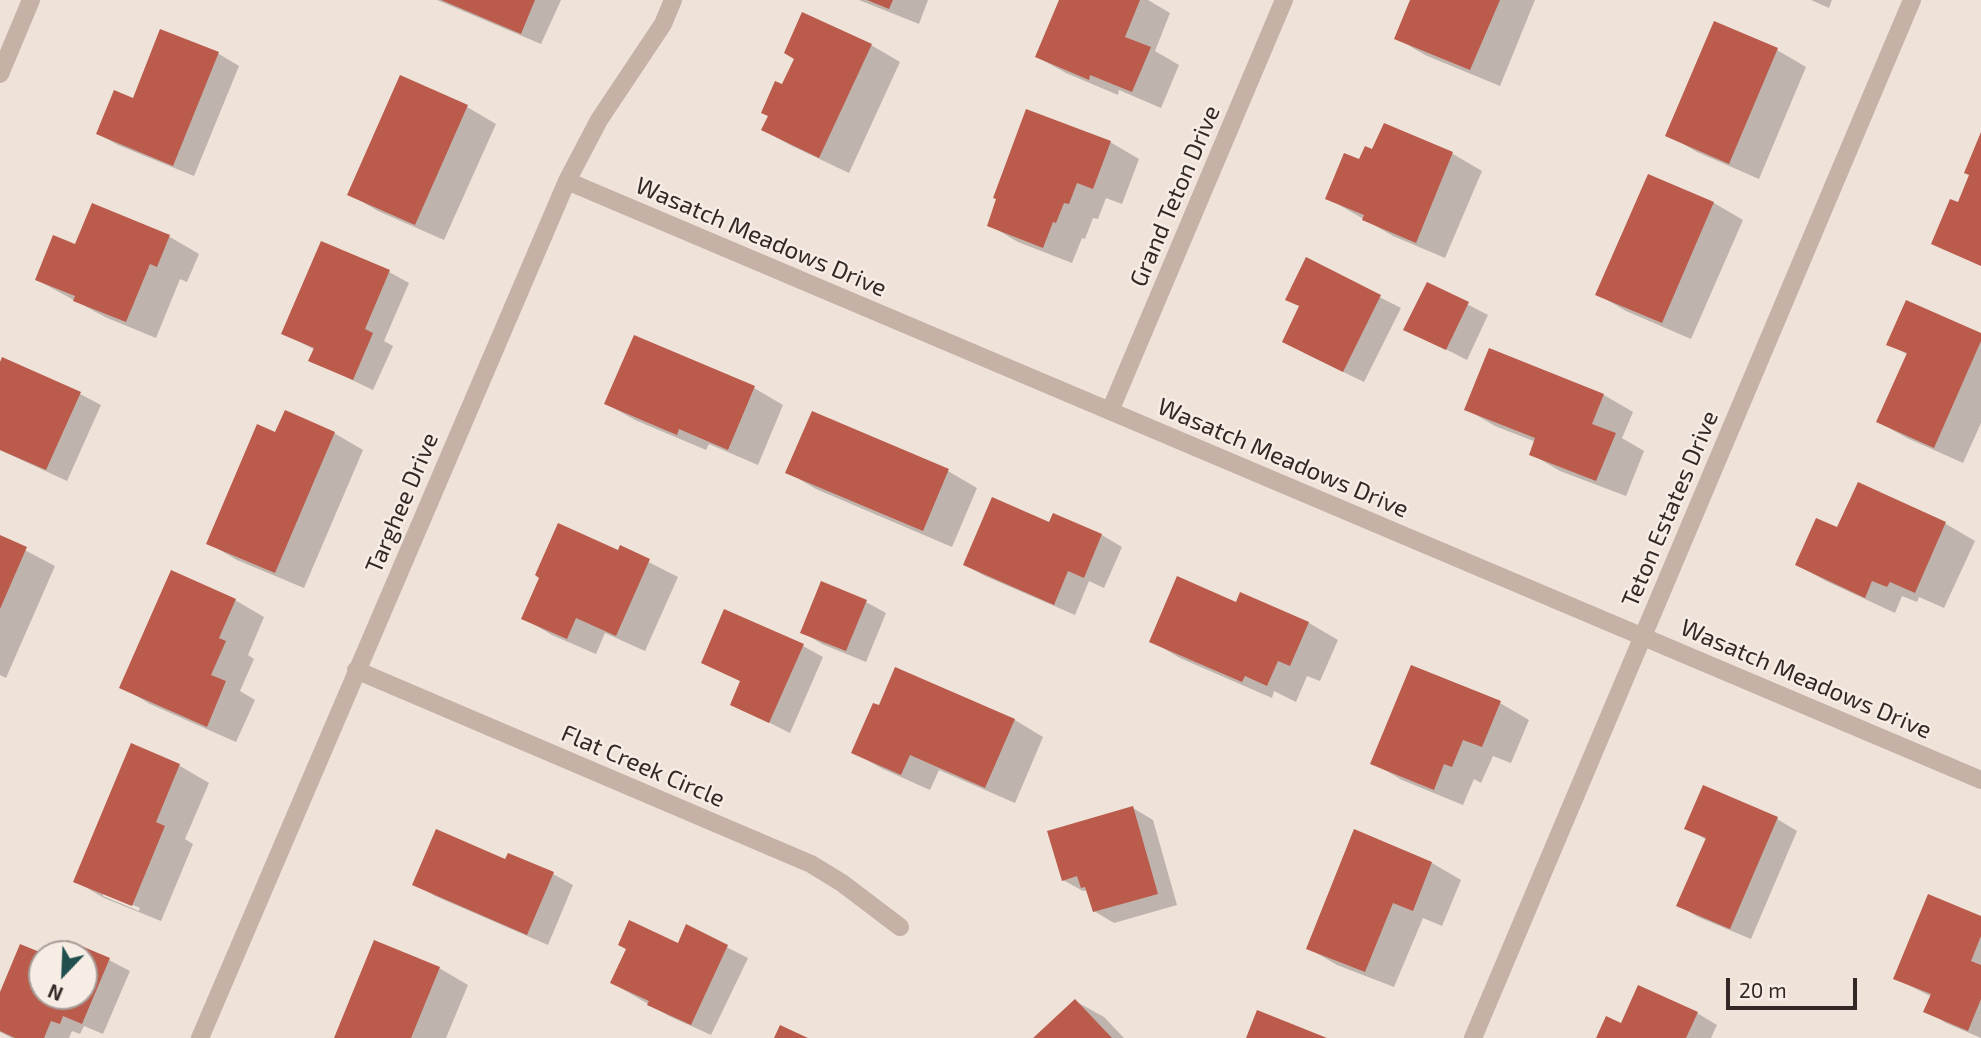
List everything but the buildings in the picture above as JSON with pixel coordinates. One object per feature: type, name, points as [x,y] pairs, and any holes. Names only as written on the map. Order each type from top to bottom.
[{"type":"street","points":[[0,74],[31,0]]},
{"type":"street","name":"Targhee Drive","points":[[200,1038],[567,181],[599,120],[663,23],[673,0]]},
{"type":"street","name":"Grand Teton Drive","points":[[1110,411],[1284,0]]},
{"type":"street","name":"Teton Estates Drive","points":[[1474,1038],[1912,0]]},
{"type":"street","name":"Wasatch Meadows Drive","points":[[567,181],[1981,780]]},
{"type":"street","name":"Flat Creek Circle","points":[[356,670],[811,864],[842,883],[900,927]]}]
